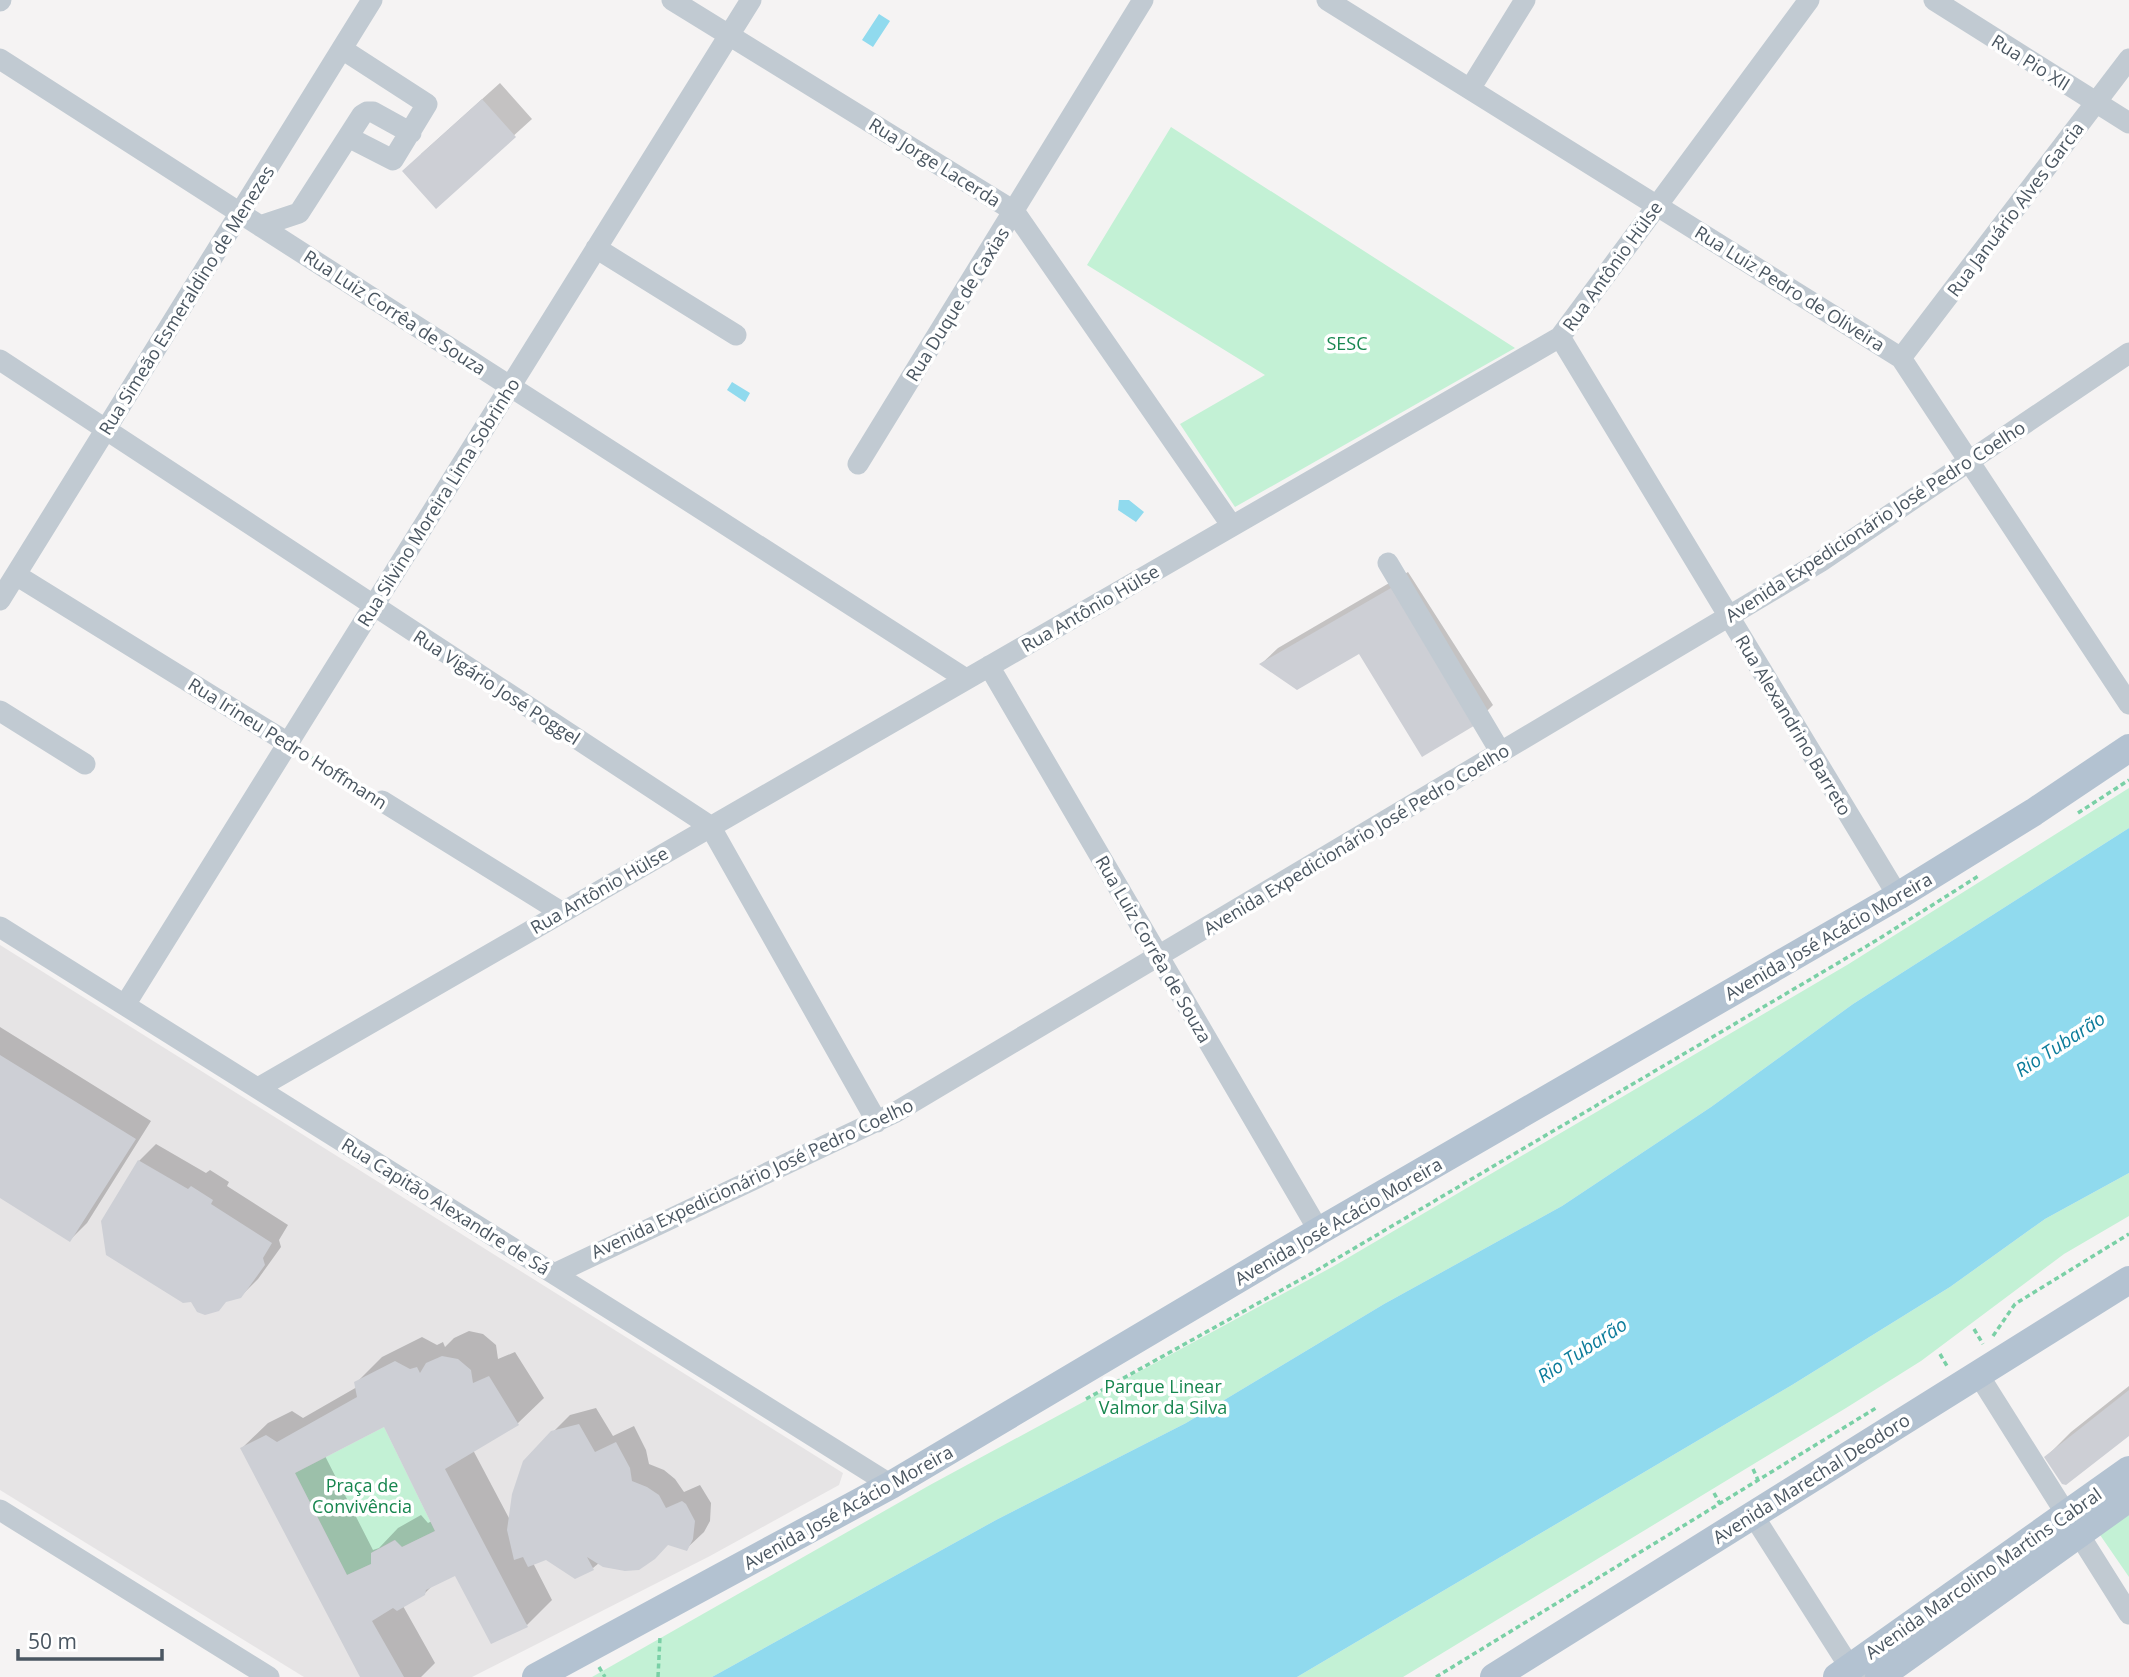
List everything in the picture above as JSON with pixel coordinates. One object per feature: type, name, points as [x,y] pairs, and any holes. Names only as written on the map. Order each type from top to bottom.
[{"type":"main road","name":"Avenida José Acácio Moreira","points":[[536,1677],[891,1485],[1319,1231],[1898,896],[2129,748]]},
{"type":"main road","name":"Avenida Marechal Deodoro","points":[[1494,1677],[1753,1515],[1969,1361],[2129,1280]]},
{"type":"main road","name":"Avenida Marcolino Martins Cabral","points":[[1880,1677],[2072,1524],[2129,1470]]},
{"type":"main road","name":"Avenida Marcolino Martins Cabral","points":[[1848,1674],[2072,1524],[2129,1498]]},
{"type":"street","name":"Rua Simeão Esmeraldino de Menezes","points":[[0,600],[372,0]]},
{"type":"street","name":"Rua Jorge Lacerda","points":[[673,0],[1014,211],[1232,526]]},
{"type":"street","name":"Rua Silvino Moreira Lima Sobrinho","points":[[125,1005],[751,0]]},
{"type":"street","name":"Rua Duque de Caxias","points":[[858,464],[1143,0]]},
{"type":"street","name":"Rua Luiz Pedro de Oliveira","points":[[1326,0],[1901,358],[2129,704]]},
{"type":"street","points":[[1470,89],[1525,0]]},
{"type":"street","name":"Rua Antônio Hülse","points":[[258,1088],[1560,337],[1809,0]]},
{"type":"street","name":"Rua Pio XII","points":[[1934,0],[2129,123]]},
{"type":"street","points":[[342,49],[427,103],[393,160],[348,137]]},
{"type":"street","name":"Rua Luiz Corrêa de Souza","points":[[0,60],[966,679]]},
{"type":"street","name":"Rua Januário Alves Garcia","points":[[1901,358],[2129,60]]},
{"type":"street","points":[[260,226],[299,213],[362,115],[373,112],[411,133]]},
{"type":"street","points":[[596,248],[736,335]]},
{"type":"street","name":"Rua Alexandrino Barreto","points":[[1560,337],[1898,896]]},
{"type":"street","name":"Avenida Expedicionário José Pedro Coelho","points":[[554,1274],[877,1122],[1829,556],[2129,353]]},
{"type":"street","name":"Rua Vigário José Poggel","points":[[0,360],[710,827],[877,1122]]},
{"type":"street","points":[[1388,563],[1502,752]]},
{"type":"street","name":"Rua Irineu Pedro Hoffmann","points":[[16,575],[288,743]]},
{"type":"street","name":"Rua Luiz Corrêa de Souza","points":[[989,666],[1319,1231]]},
{"type":"street","points":[[0,711],[85,764]]},
{"type":"street","name":"Rua Irineu Pedro Hoffmann","points":[[382,801],[561,912]]},
{"type":"street","name":"Rua Capitão Alexandre de Sá","points":[[0,926],[891,1485]]},
{"type":"street","points":[[1969,1361],[2129,1614]]},
{"type":"street","points":[[0,1510],[269,1677]]},
{"type":"street","points":[[1753,1515],[1848,1674]]},
{"type":"path","name":"Rua Irineu Pedro Hoffmann","points":[[288,743],[382,801]]},
{"type":"path","points":[[2072,817],[2129,780]]},
{"type":"path","points":[[1074,1405],[1337,1259],[1877,940],[1981,874]]},
{"type":"path","points":[[1936,1371],[1969,1361],[1992,1338],[2015,1304],[2129,1234]]},
{"type":"path","points":[[1436,1677],[1884,1404]]},
{"type":"path","points":[[648,1642],[660,1635],[658,1677]]},
{"type":"path","points":[[593,1673],[600,1669],[605,1677]]},
{"type":"shaded area","points":[[0,945],[843,1473],[839,1485],[710,1556],[472,1677],[304,1677],[0,1490]]},
{"type":"green space","name":"SESC","points":[[1171,127],[1515,348],[1235,507],[1180,424],[1265,375],[1087,265]]},
{"type":"green space","name":"Parque Linear Valmor da Silva","points":[[2129,788],[2129,828],[1853,1004],[1711,1107],[1562,1206],[1384,1304],[1186,1423],[996,1520],[712,1677],[592,1677],[930,1485],[1334,1266],[1847,965]]},
{"type":"green space","points":[[2129,1173],[2129,1216],[2064,1254],[1921,1361],[1403,1677],[1297,1677],[1792,1385],[1950,1287],[2045,1219]]},
{"type":"green space","name":"Praça de Convivência","points":[[384,1427],[435,1531],[402,1547],[394,1540],[371,1553],[371,1564],[347,1575],[295,1473]]},
{"type":"green space","points":[[2129,1510],[2129,1577],[2098,1532]]},
{"type":"water","points":[[879,14],[890,21],[873,47],[862,40]]},
{"type":"water","points":[[732,382],[750,393],[745,402],[727,390]]},
{"type":"water","points":[[1119,500],[1129,500],[1144,512],[1136,522],[1118,510]]},
{"type":"water","name":"Rio Tubarão","points":[[2129,828],[2129,1173],[2045,1219],[1950,1287],[1792,1385],[1297,1677],[712,1677],[996,1520],[1186,1423],[1384,1304],[1562,1206],[1711,1107],[1853,1004]]},
{"type":"building","points":[[482,99],[516,137],[436,209],[402,171]]},
{"type":"building","points":[[1391,588],[1477,724],[1422,757],[1359,654],[1297,690],[1259,664]]},
{"type":"building","points":[[0,1055],[136,1139],[70,1242],[0,1198]]},
{"type":"building","points":[[138,1160],[188,1189],[191,1186],[213,1200],[211,1204],[272,1243],[263,1258],[265,1265],[241,1298],[226,1302],[219,1311],[205,1315],[197,1312],[191,1302],[183,1303],[106,1255],[101,1221]]},
{"type":"building","points":[[442,1356],[458,1359],[471,1370],[473,1383],[489,1376],[519,1425],[445,1469],[528,1627],[491,1644],[455,1576],[426,1590],[425,1595],[397,1611],[393,1608],[372,1621],[404,1677],[360,1677],[240,1448],[266,1435],[277,1442],[357,1397],[354,1382],[395,1361],[410,1369],[417,1367],[420,1373],[426,1363]],"holes":[[[384,1427],[435,1531],[402,1547],[395,1540],[371,1553],[371,1564],[347,1575],[295,1473]]]},
{"type":"building","points":[[2129,1390],[2129,1436],[2066,1485],[2062,1484],[2044,1457]]},
{"type":"building","points":[[579,1424],[595,1452],[616,1442],[630,1468],[632,1481],[659,1495],[666,1508],[682,1501],[686,1504],[695,1521],[693,1539],[687,1551],[668,1545],[655,1559],[639,1570],[625,1571],[603,1567],[587,1557],[594,1570],[575,1579],[546,1560],[528,1567],[523,1557],[514,1560],[507,1530],[512,1494],[523,1461],[551,1431]]}]
